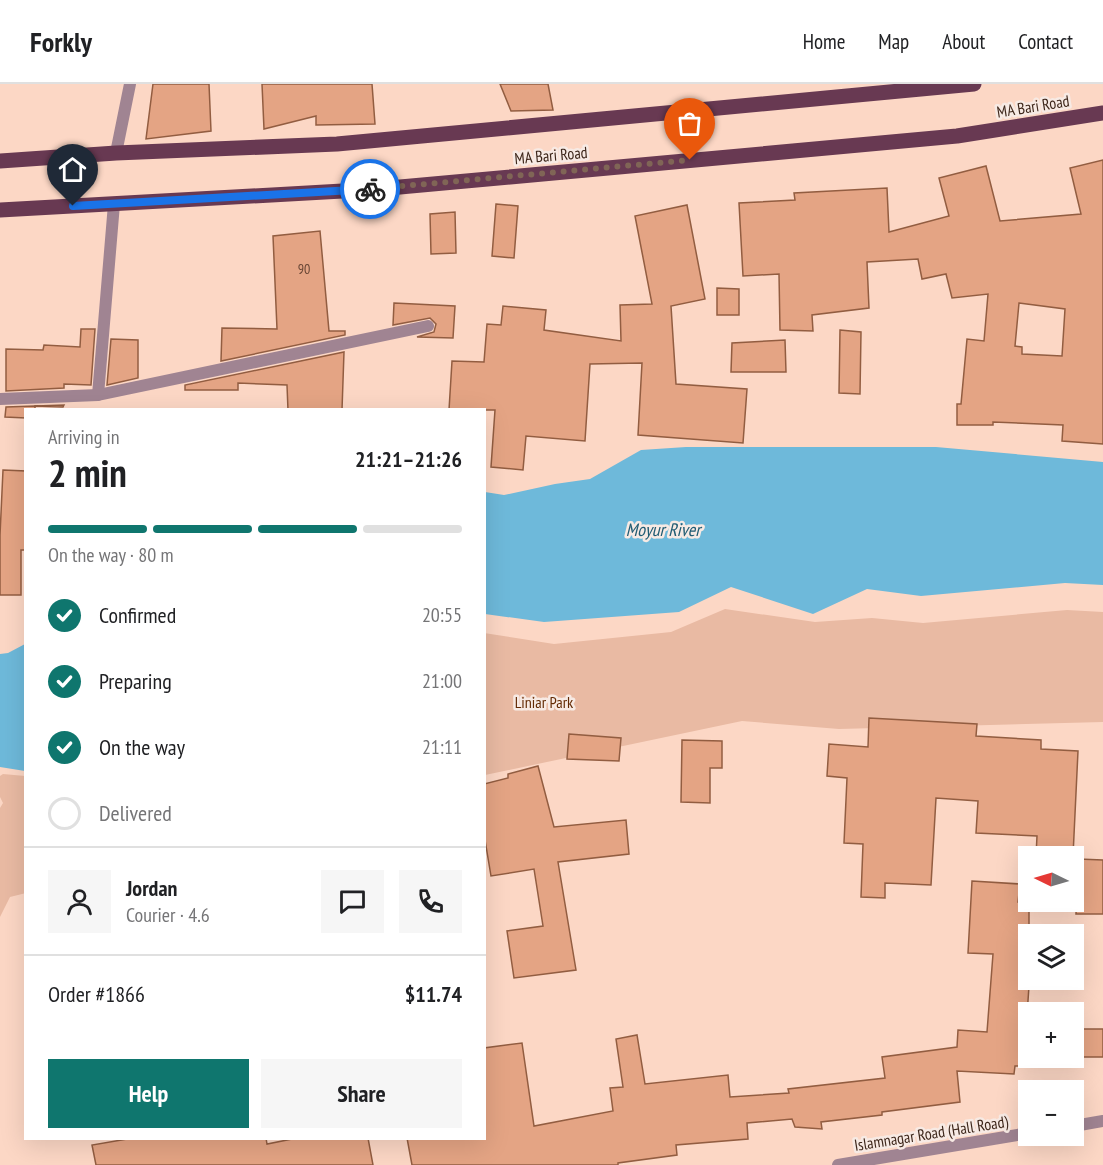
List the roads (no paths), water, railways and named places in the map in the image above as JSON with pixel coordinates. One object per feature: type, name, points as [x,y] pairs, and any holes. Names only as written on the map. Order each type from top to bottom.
[{"type":"main road","name":"MA Bari Road","points":[[0,161],[116,153],[337,144],[974,84]]},
{"type":"main road","name":"MA Bari Road","points":[[0,210],[378,189],[957,136],[1103,113]]},
{"type":"street","points":[[116,153],[130,84]]},
{"type":"street","points":[[98,395],[114,204]]},
{"type":"street","points":[[0,399],[98,395],[428,326]]},
{"type":"street","points":[[1084,1124],[1103,1121]]},
{"type":"street","name":"Islamnagar Road (Hall Road)","points":[[838,1165],[1018,1135]]},
{"type":"water","name":"Moyur River","points":[[686,447],[936,447],[1103,462],[1103,585],[1065,583],[921,596],[867,589],[813,614],[731,587],[679,612],[544,622],[486,614],[486,492],[504,495],[590,479],[641,450]]},
{"type":"water","points":[[24,645],[24,771],[0,767],[0,654],[8,653]]},
{"type":"park label","name":"Liniar Park","points":[[544,702]]}]
